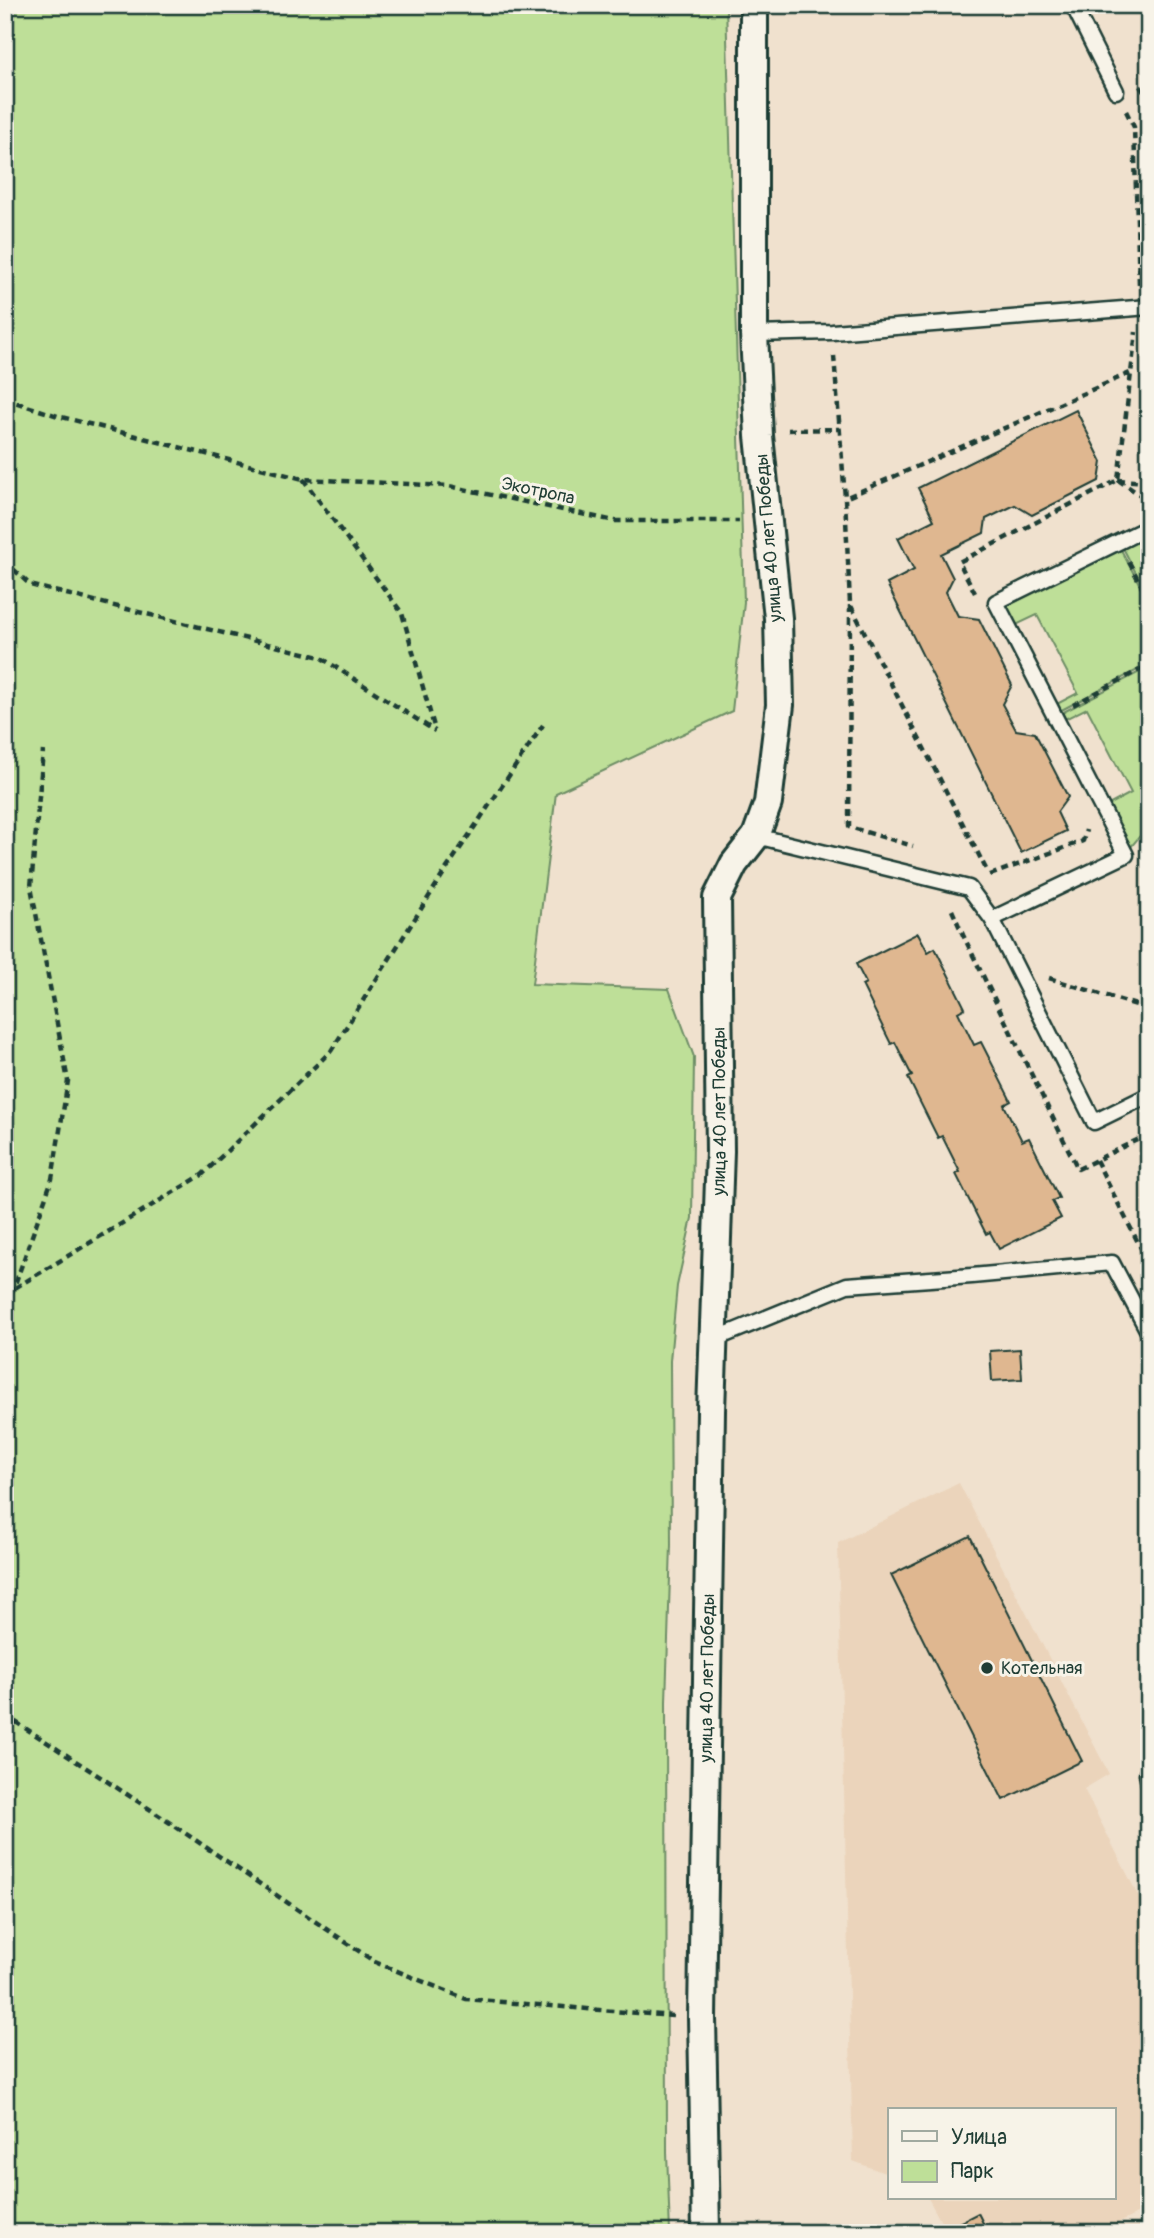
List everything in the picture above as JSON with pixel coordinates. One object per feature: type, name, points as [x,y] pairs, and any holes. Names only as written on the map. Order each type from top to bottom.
[{"type":"street","name":"улица 40 лет Победы","points":[[706,2233],[702,2018],[711,1410],[720,1150],[717,898],[734,864],[756,836],[768,803],[780,705],[778,618],[759,431],[754,334],[754,5]]},
{"type":"lane","points":[[1073,5],[1116,91]]},
{"type":"lane","points":[[754,334],[832,332],[1144,308]]},
{"type":"lane","points":[[992,919],[1126,855],[996,602],[1147,530]]},
{"type":"lane","points":[[756,836],[969,888],[992,919],[1094,1122],[1149,1095]]},
{"type":"lane","points":[[715,1339],[847,1284],[1112,1264],[1149,1333]]},
{"type":"lane","points":[[1149,1768],[1149,1784]]},
{"type":"path","points":[[1139,85],[1149,100]]},
{"type":"path","points":[[1116,91],[1134,127],[1144,308],[1130,373]]},
{"type":"path","points":[[832,332],[845,498]]},
{"type":"path","name":"Экотропа","points":[[5,399],[58,416],[303,479],[449,486],[615,522],[767,521]]},
{"type":"path","points":[[759,431],[840,429]]},
{"type":"path","points":[[5,561],[30,585],[320,657],[435,731],[402,613],[303,479]]},
{"type":"path","points":[[1149,482],[1118,480],[1149,500]]},
{"type":"path","points":[[1126,556],[1149,600]]},
{"type":"path","points":[[849,604],[849,827],[928,851],[963,935],[1078,1168],[1149,1134]]},
{"type":"path","points":[[1054,715],[1149,666]]},
{"type":"path","points":[[5,1294],[202,1175],[331,1051],[447,868],[543,725]]},
{"type":"path","points":[[5,1304],[13,1290],[52,1179],[68,1081],[31,887],[43,751]]},
{"type":"path","points":[[980,871],[989,876]]},
{"type":"path","points":[[1016,968],[1149,1009]]},
{"type":"path","points":[[1096,1160],[1149,1264]]},
{"type":"path","points":[[5,1714],[375,1962],[466,1999],[702,2018]]},
{"type":"shaded area","points":[[959,1483],[1109,1774],[1084,1789],[1149,1917],[1149,2208],[1098,2233],[947,2233],[929,2200],[1116,2200],[1116,2108],[888,2108],[888,2174],[853,2161],[838,1543]]},
{"type":"green space","points":[[5,5],[726,5],[744,602],[732,711],[556,793],[532,984],[669,989],[694,1057],[692,1218],[677,1286],[670,1361],[671,1545],[666,1702],[667,2152],[670,2233],[5,2233]]},
{"type":"green space","points":[[1147,534],[1149,538],[1149,598],[1122,546]]},
{"type":"green space","points":[[1120,548],[1149,602],[1149,664],[1054,714],[1051,707],[1078,693],[1037,615],[1012,627],[1003,608]]},
{"type":"green space","points":[[1149,667],[1149,825],[1126,853],[1103,808],[1131,793],[1087,708],[1059,722],[1056,716]]},
{"type":"building","points":[[1076,410],[1102,462],[1099,481],[1032,515],[1015,505],[986,519],[984,533],[941,554],[953,578],[946,592],[958,616],[979,619],[1012,685],[1002,704],[1016,730],[1035,733],[1068,797],[1057,812],[1066,831],[1021,853],[887,584],[914,570],[898,538],[934,520],[918,488]]},
{"type":"building","points":[[918,933],[928,952],[935,948],[965,1008],[958,1012],[974,1045],[981,1042],[1011,1101],[1004,1105],[1022,1141],[1029,1138],[1059,1198],[1052,1201],[1061,1218],[999,1249],[990,1232],[986,1234],[956,1174],[960,1172],[942,1136],[938,1138],[908,1078],[912,1076],[895,1042],[891,1044],[862,985],[866,983],[856,964]]},
{"type":"building","points":[[1020,1349],[1022,1379],[992,1381],[990,1351]]},
{"type":"building","name":"Котельная","points":[[970,1536],[1082,1761],[1003,1800],[891,1575]]},
{"type":"building","points":[[978,2213],[988,2233],[951,2233],[949,2228]]},
{"type":"place","name":"Котельная","points":[[987,1668]]}]
